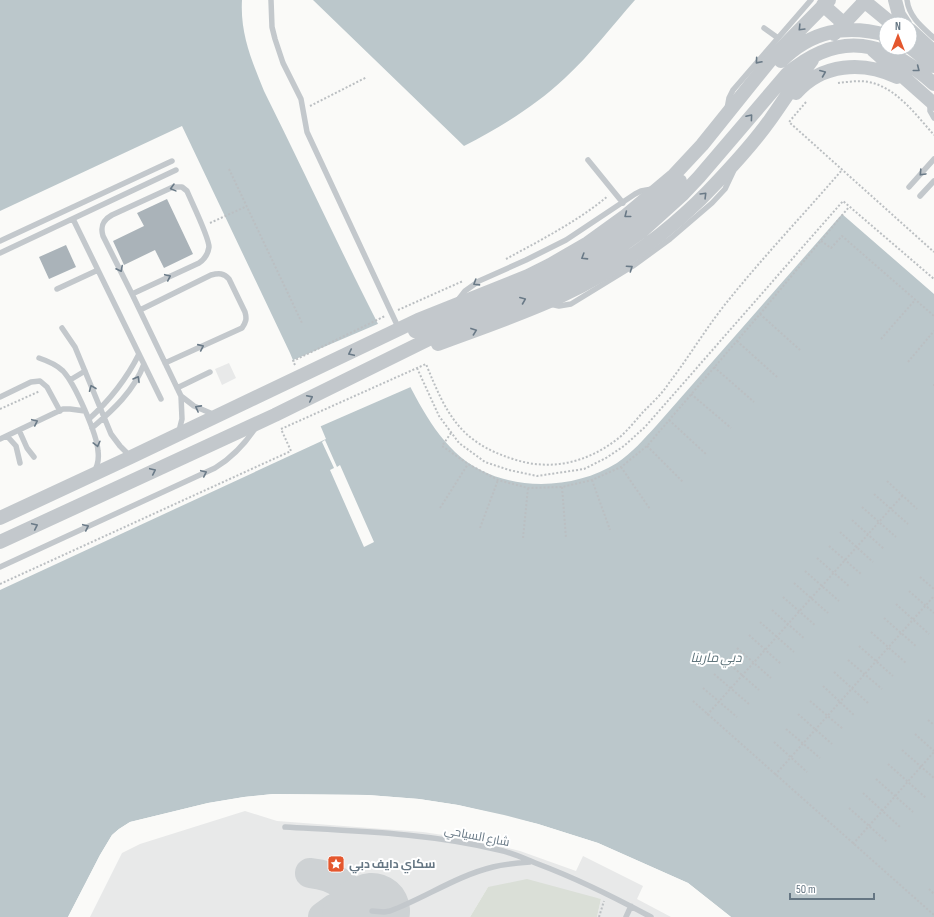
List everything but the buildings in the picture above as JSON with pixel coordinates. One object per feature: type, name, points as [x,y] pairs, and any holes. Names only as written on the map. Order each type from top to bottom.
[{"type":"street","points":[[397,356],[415,353],[546,303],[616,266],[671,226],[700,199],[736,161],[770,120],[818,53],[865,0],[883,16]]},
{"type":"street","points":[[895,0],[900,16]]},
{"type":"street","points":[[0,518],[418,320],[528,276],[569,254],[612,226],[658,188],[688,160],[772,58],[821,2],[932,102]]},
{"type":"street","points":[[0,542],[275,415],[435,336],[539,294],[593,266],[630,240],[664,212],[700,177],[721,143],[776,65],[800,44],[824,33],[838,30],[878,33]]},
{"type":"street","points":[[918,37],[934,52]]},
{"type":"street","points":[[918,44],[934,56]]},
{"type":"street","points":[[386,336],[408,334],[512,294],[558,272],[608,242],[632,224],[676,186],[721,143],[787,74],[804,60],[824,50],[852,46],[875,48],[910,63],[934,84]]},
{"type":"street","points":[[918,53],[934,66]]},
{"type":"street","points":[[781,103],[790,98],[817,75],[828,70],[840,68],[866,67],[881,70],[909,82]]},
{"type":"lane","points":[[271,0],[272,27],[278,51],[301,99],[306,126],[310,137],[399,330]]},
{"type":"lane","points":[[907,0],[909,10],[913,17],[933,35]]},
{"type":"lane","points":[[728,112],[730,94],[806,3],[821,2]]},
{"type":"lane","points":[[764,28],[778,38]]},
{"type":"lane","points":[[932,102],[930,111],[934,118]]},
{"type":"lane","points":[[588,160],[623,203]]},
{"type":"lane","points":[[909,187],[934,160]]},
{"type":"lane","points":[[0,241],[172,161]]},
{"type":"lane","points":[[0,253],[176,170]]},
{"type":"lane","points":[[920,196],[934,181]]},
{"type":"lane","points":[[132,294],[199,263],[206,256],[209,246],[208,241],[187,191],[179,186],[173,187],[106,218],[102,223],[101,229],[103,236],[181,396],[182,419],[178,434]]},
{"type":"lane","points":[[455,304],[465,291],[479,281],[566,240],[641,191],[658,188]]},
{"type":"lane","points":[[73,219],[161,399]]},
{"type":"lane","points":[[57,289],[98,270]]},
{"type":"lane","points":[[140,310],[216,274],[221,274],[229,279],[246,318],[246,323],[242,328],[165,363]]},
{"type":"lane","points":[[62,328],[75,347],[111,434],[131,457]]},
{"type":"lane","points":[[89,419],[101,409],[123,382],[139,354]]},
{"type":"lane","points":[[39,358],[55,365],[70,380],[89,419],[99,452],[98,460],[92,475]]},
{"type":"lane","points":[[92,428],[104,418],[134,385],[144,364]]},
{"type":"lane","points":[[70,380],[85,371]]},
{"type":"lane","points":[[177,388],[210,372]]},
{"type":"lane","points":[[0,397],[35,381],[44,383],[60,411]]},
{"type":"lane","points":[[181,396],[198,408],[217,415]]},
{"type":"lane","points":[[0,439],[60,411],[70,409],[85,411]]},
{"type":"lane","points":[[0,567],[215,468],[226,461],[243,446],[260,422]]},
{"type":"lane","points":[[19,430],[26,448],[34,456]]},
{"type":"lane","points":[[7,436],[16,446],[20,463]]},
{"type":"lane","name":"شارع السياحي","points":[[285,827],[344,830],[438,839],[500,850],[568,876],[608,894],[651,917]]},
{"type":"lane","points":[[372,911],[390,911],[462,877],[493,866],[532,862]]},
{"type":"lane","points":[[626,917],[631,906]]},
{"type":"path","points":[[304,109],[367,77]]},
{"type":"path","points":[[835,83],[859,81],[869,82],[888,89],[897,95],[934,135]]},
{"type":"path","points":[[808,100],[789,122],[934,252]]},
{"type":"path","points":[[229,169],[302,323]]},
{"type":"path","points":[[0,584],[291,451],[281,429],[426,364],[440,399],[454,421],[469,437],[496,454],[520,462],[545,466],[575,462],[600,452],[621,436],[668,385],[727,303],[842,170]]},
{"type":"path","points":[[502,261],[595,207],[614,191]]},
{"type":"path","points":[[417,368],[439,416],[459,443],[485,462],[509,470],[537,476],[584,469],[606,458],[624,446],[644,426],[843,201],[934,279]]},
{"type":"path","points":[[202,226],[247,206]]},
{"type":"path","points":[[452,433],[442,446],[468,464],[498,480],[528,488],[562,487],[592,480],[621,468],[647,446],[849,207]]},
{"type":"path","points":[[821,241],[831,248],[842,236],[934,316]]},
{"type":"path","points":[[301,376],[293,361],[391,313],[465,280]]},
{"type":"path","points":[[881,339],[915,300]]},
{"type":"path","points":[[760,314],[800,350]]},
{"type":"path","points":[[908,362],[934,331]]},
{"type":"path","points":[[737,341],[777,377]]},
{"type":"path","points":[[714,367],[754,402]]},
{"type":"path","points":[[0,409],[47,387]]},
{"type":"path","points":[[691,394],[731,428]]},
{"type":"path","points":[[669,420],[707,455]]},
{"type":"path","points":[[647,446],[683,482]]},
{"type":"path","points":[[440,508],[468,464]]},
{"type":"path","points":[[621,468],[650,509]]},
{"type":"path","points":[[480,528],[498,480]]},
{"type":"path","points":[[592,480],[610,530]]},
{"type":"path","points":[[887,481],[917,509]]},
{"type":"path","points":[[562,487],[566,538]]},
{"type":"path","points":[[523,538],[528,488]]},
{"type":"path","points":[[874,494],[908,524]]},
{"type":"path","points":[[708,715],[903,495]]},
{"type":"path","points":[[862,507],[896,537]]},
{"type":"path","points":[[852,520],[884,550]]},
{"type":"path","points":[[840,532],[873,562]]},
{"type":"path","points":[[829,546],[861,574]]},
{"type":"path","points":[[817,558],[850,587]]},
{"type":"path","points":[[805,570],[839,600]]},
{"type":"path","points":[[920,577],[934,589]]},
{"type":"path","points":[[794,583],[828,613]]},
{"type":"path","points":[[909,591],[934,613]]},
{"type":"path","points":[[775,775],[934,596]]},
{"type":"path","points":[[783,597],[816,626]]},
{"type":"path","points":[[896,604],[929,634]]},
{"type":"path","points":[[772,610],[805,639]]},
{"type":"path","points":[[884,618],[917,647]]},
{"type":"path","points":[[760,622],[794,652]]},
{"type":"path","points":[[871,632],[906,663]]},
{"type":"path","points":[[748,635],[781,664]]},
{"type":"path","points":[[859,646],[893,676]]},
{"type":"path","points":[[737,648],[771,678]]},
{"type":"path","points":[[725,660],[759,690]]},
{"type":"path","points":[[848,660],[882,689]]},
{"type":"path","points":[[834,672],[868,703]]},
{"type":"path","points":[[714,674],[749,704]]},
{"type":"path","points":[[822,686],[855,716]]},
{"type":"path","points":[[703,688],[738,717]]},
{"type":"path","points":[[692,701],[934,915]]},
{"type":"path","points":[[810,701],[843,730]]},
{"type":"path","points":[[798,714],[832,744]]},
{"type":"path","points":[[928,720],[934,725]]},
{"type":"path","points":[[786,729],[820,758]]},
{"type":"path","points":[[853,844],[934,752],[915,734]]},
{"type":"path","points":[[774,742],[807,772]]},
{"type":"path","points":[[902,750],[934,778]]},
{"type":"path","points":[[888,764],[926,798]]},
{"type":"path","points":[[876,779],[914,812]]},
{"type":"path","points":[[863,793],[900,827]]},
{"type":"path","points":[[849,808],[887,842]]},
{"type":"path","points":[[929,889],[934,894]]},
{"type":"path","points":[[599,917],[608,894]]},
{"type":"shaded area","points":[[229,363],[236,378],[222,385],[215,369]]},
{"type":"shaded area","name":"سكاي دايف دبي","points":[[245,811],[277,821],[423,832],[470,839],[520,851],[576,871],[583,856],[643,886],[637,899],[671,917],[597,917],[601,899],[488,887],[470,917],[90,917],[122,853],[140,844]]},
{"type":"shaded area","points":[[527,879],[601,899],[597,917],[470,917],[488,887]]},
{"type":"water","name":"دبي مارينا","points":[[0,0],[242,0],[245,36],[251,58],[264,91],[412,390],[435,429],[455,452],[472,465],[491,475],[512,481],[534,484],[577,480],[598,473],[617,463],[628,455],[656,426],[842,214],[934,294],[934,917],[731,917],[688,883],[598,843],[538,824],[458,805],[419,799],[368,795],[273,794],[208,803],[130,822],[112,835],[68,917],[0,917],[0,590],[326,439],[290,353],[182,126],[0,211]]},
{"type":"water","points":[[313,0],[635,0],[601,40],[565,78],[529,107],[464,146]]},
{"type":"pier","points":[[380,323],[413,386],[319,427],[291,361]]},
{"type":"pier","points":[[325,440],[337,467],[340,465],[374,542],[364,547],[330,470],[334,468],[322,442]]},
{"type":"pier","points":[[273,794],[368,795],[419,799],[458,805],[538,824],[598,843],[688,883],[731,917],[728,917],[687,885],[597,845],[538,826],[457,807],[418,801],[368,797],[273,796],[209,805],[131,824],[120,830],[107,847],[70,917],[68,917],[112,835],[130,822],[208,803]]},
{"type":"taxiway","points":[[310,873],[328,877],[344,886],[354,899],[356,907],[354,917]]},
{"type":"taxiway","points":[[323,917],[334,909],[351,903],[358,907],[362,917]]},
{"type":"runway","points":[[360,917],[372,911]]},
{"type":"place","name":"سكاي دايف دبي","points":[[336,864]]}]
